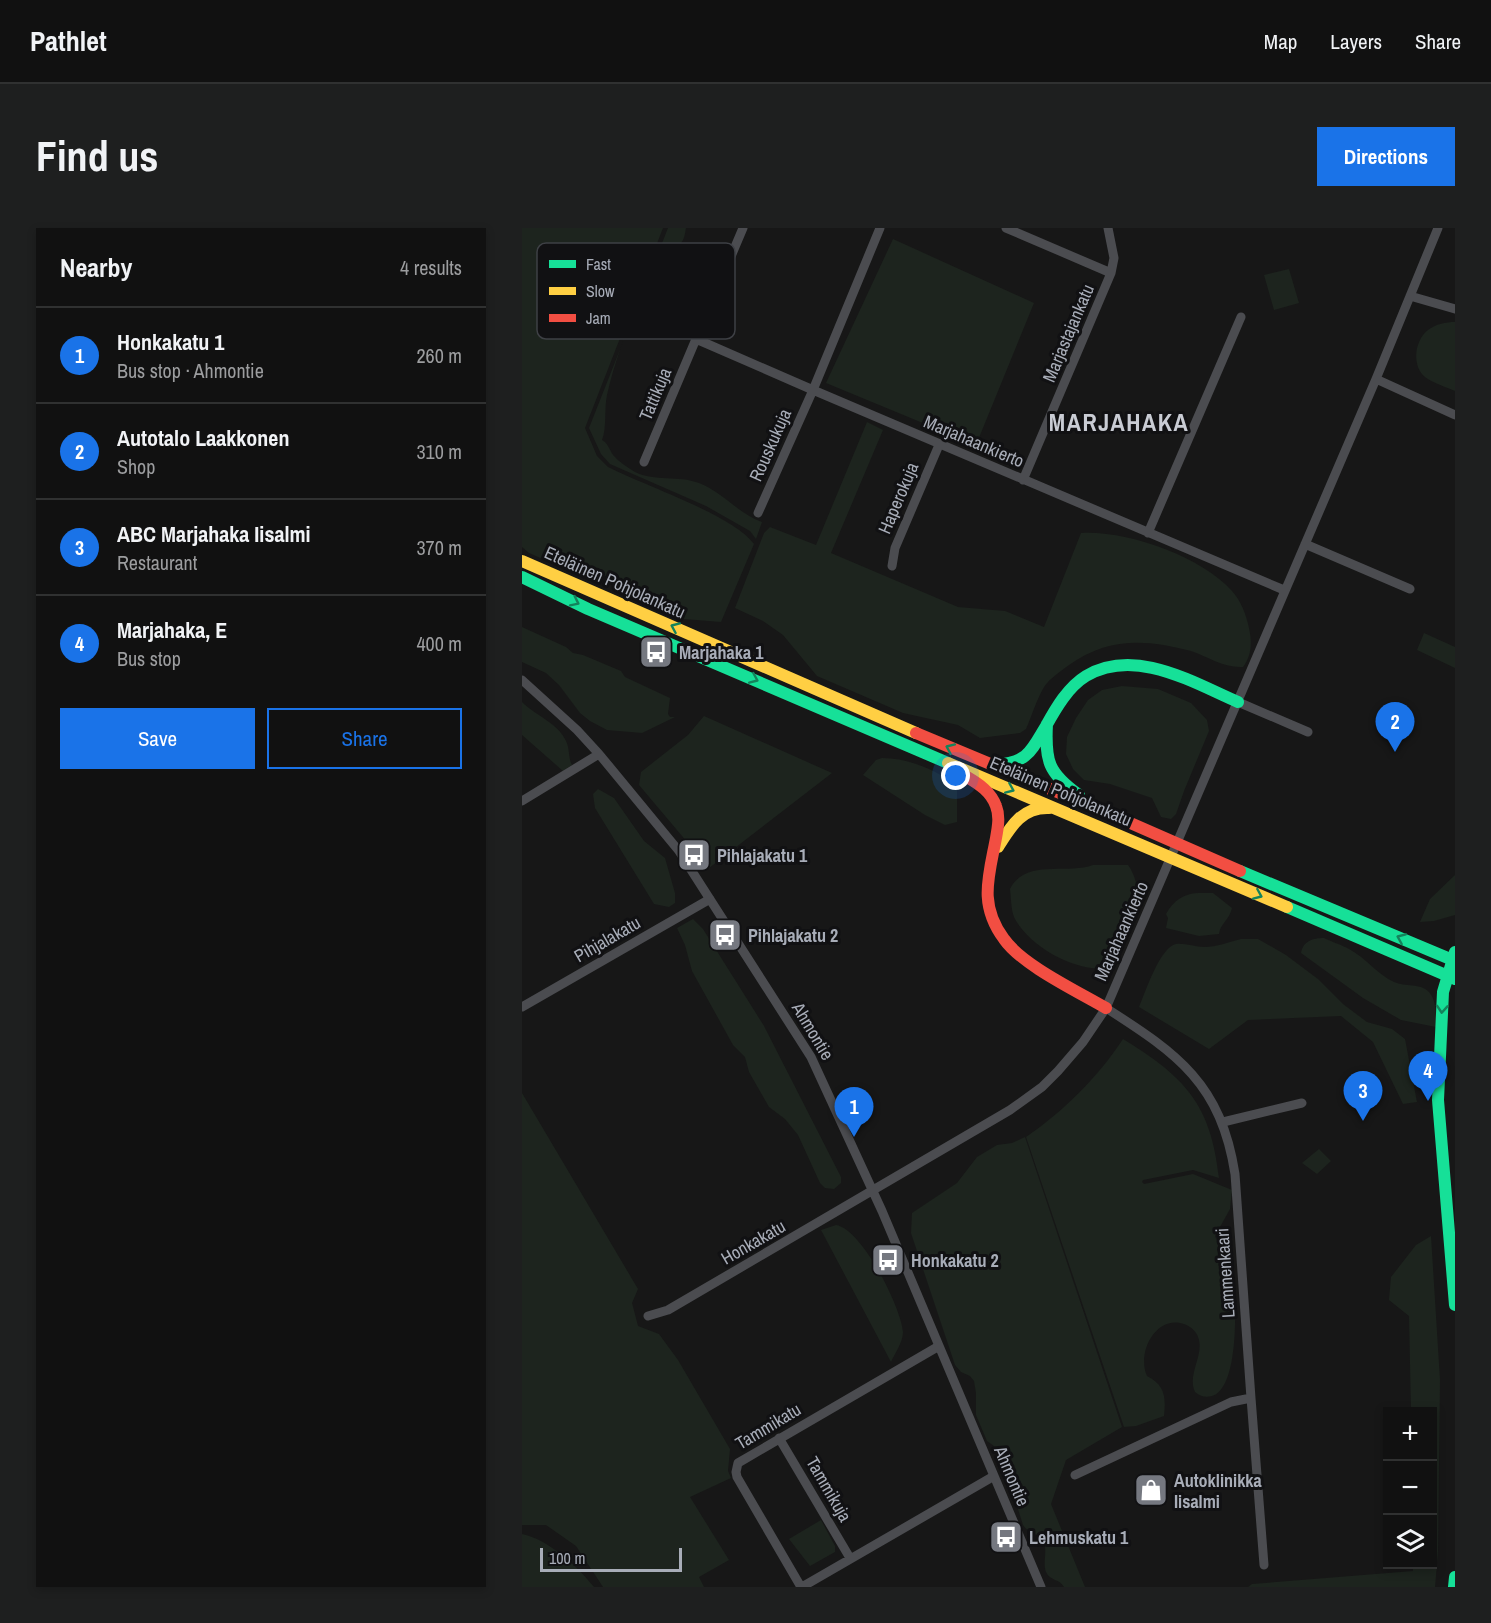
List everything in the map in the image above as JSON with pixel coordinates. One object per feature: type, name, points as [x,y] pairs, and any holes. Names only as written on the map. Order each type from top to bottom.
[{"type":"main road","name":"Eteläinen Pohjolankatu","points":[[522,561],[991,766],[1454,958]]},
{"type":"main road","name":"Eteläinen Pohjolankatu","points":[[522,577],[588,609],[1451,977]]},
{"type":"main road","points":[[991,766],[1015,763],[1022,759],[1065,694],[1081,680],[1102,669],[1124,664],[1156,667],[1238,702]]},
{"type":"main road","points":[[1047,724],[1046,752],[1050,769],[1063,784],[1103,811]]},
{"type":"main road","points":[[937,758],[984,788],[995,803],[999,821],[986,895],[991,917],[1003,939],[1028,963],[1106,1008]]},
{"type":"main road","points":[[994,853],[1016,818],[1041,807],[1058,810]]},
{"type":"main road","points":[[1454,958],[1451,977],[1443,992],[1438,1100],[1455,1305]]},
{"type":"main road","points":[[1454,1587],[1455,1577]]},
{"type":"street","name":"Tattikuja","points":[[735,247],[743,228]]},
{"type":"street","points":[[813,390],[880,228]]},
{"type":"street","points":[[1006,228],[1111,273]]},
{"type":"street","name":"Marjastajankatu","points":[[1023,480],[1111,273],[1114,258],[1108,228]]},
{"type":"street","name":"Marjahaankierto","points":[[872,1191],[985,1125],[1042,1087],[1074,1054],[1106,1008],[1376,379],[1438,228]]},
{"type":"street","points":[[1410,296],[1455,309]]},
{"type":"street","points":[[1148,533],[1241,317]]},
{"type":"street","name":"Tattikuja","points":[[644,462],[696,339]]},
{"type":"street","name":"Marjahaankierto","points":[[696,339],[939,445],[1284,590]]},
{"type":"street","points":[[1376,379],[1455,416]]},
{"type":"street","name":"Rouskukuja","points":[[759,513],[813,390]]},
{"type":"street","name":"Haperokuja","points":[[892,566],[895,548],[939,445]]},
{"type":"street","points":[[1305,544],[1410,589]]},
{"type":"street","name":"Ahmontie","points":[[522,680],[560,714],[599,754],[679,851],[811,1057],[872,1191],[1040,1584]]},
{"type":"street","points":[[1238,702],[1308,732]]},
{"type":"street","points":[[522,801],[599,754]]},
{"type":"street","name":"Pihjalakatu","points":[[522,1007],[710,899]]},
{"type":"street","name":"Lammenkaari","points":[[1106,1008],[1180,1061],[1208,1094],[1223,1122],[1235,1174],[1264,1565]]},
{"type":"street","points":[[1223,1122],[1302,1103]]},
{"type":"street","name":"Honkakatu","points":[[648,1316],[668,1310],[872,1191]]},
{"type":"street","name":"Tammikatu","points":[[939,1346],[779,1437],[738,1463],[736,1472],[802,1587],[994,1476]]},
{"type":"street","points":[[1075,1475],[1231,1402],[1251,1398]]},
{"type":"street","name":"Tammikuja","points":[[779,1437],[850,1558]]},
{"type":"street","points":[[1029,1587],[1040,1584]]},
{"type":"shaded area","points":[[522,228],[663,228],[657,243],[537,243],[537,339],[620,339],[585,428],[597,456],[608,467],[686,501],[727,522],[754,544],[721,622],[684,619],[650,605],[630,588],[614,579],[598,574],[577,574],[529,553],[522,547]]},
{"type":"shaded area","points":[[668,228],[686,228],[682,242],[662,243]]},
{"type":"shaded area","points":[[893,239],[1034,303],[976,445],[826,383]]},
{"type":"shaded area","points":[[1289,269],[1299,303],[1274,310],[1264,275]]},
{"type":"shaded area","points":[[1455,322],[1455,391],[1425,377],[1418,366],[1416,353],[1420,340],[1428,330],[1434,326]]},
{"type":"shaded area","points":[[621,346],[607,395],[602,440],[615,458],[635,472],[650,477],[683,479],[708,487],[762,522],[756,539],[750,531],[706,506],[610,464],[601,454],[589,428]]},
{"type":"shaded area","points":[[867,422],[883,430],[831,553],[958,607],[1005,611],[1044,627],[1081,533],[1099,533],[1140,541],[1182,556],[1218,578],[1232,591],[1243,608],[1251,638],[1248,658],[1243,667],[1229,666],[1191,651],[1158,644],[1128,643],[1098,649],[1069,665],[1049,681],[1041,692],[1026,729],[1020,733],[980,738],[958,725],[903,713],[817,676],[783,635],[763,621],[735,608],[764,533],[770,527],[816,545]]},
{"type":"shaded area","points":[[522,627],[566,647],[573,653],[621,671],[625,677],[670,698],[668,714],[670,717],[675,717],[642,733],[607,730],[590,721],[580,713],[559,685],[546,673],[522,662]]},
{"type":"shaded area","points":[[1424,633],[1455,647],[1455,668],[1417,650]]},
{"type":"shaded area","points":[[1122,686],[1158,689],[1191,703],[1207,720],[1209,731],[1176,814],[1171,819],[1161,817],[1152,798],[1110,784],[1084,780],[1073,769],[1066,754],[1067,737],[1088,700],[1102,690]]},
{"type":"shaded area","points":[[522,702],[563,735],[572,765],[563,771],[522,735]]},
{"type":"shaded area","points":[[704,716],[832,773],[709,868],[639,785],[641,772],[688,735]]},
{"type":"shaded area","points":[[882,758],[902,760],[921,766],[957,785],[957,822],[945,825],[925,815],[863,775],[876,760]]},
{"type":"shaded area","points":[[598,789],[614,798],[644,841],[665,858],[675,893],[675,903],[669,907],[654,904],[595,808],[593,794]]},
{"type":"shaded area","points":[[1093,865],[1128,865],[1137,888],[1138,905],[1135,922],[1106,968],[1081,966],[1041,947],[1021,928],[1014,917],[1012,907],[1010,889],[1017,879],[1026,874],[1036,870],[1071,869]]},
{"type":"shaded area","points":[[1455,875],[1455,915],[1420,922],[1430,899]]},
{"type":"shaded area","points":[[1213,893],[1232,908],[1219,934],[1199,936],[1166,928],[1168,918],[1166,914],[1172,905],[1183,896]]},
{"type":"shaded area","points":[[693,919],[703,929],[764,1026],[841,1177],[841,1183],[834,1189],[825,1188],[820,1183],[798,1135],[785,1119],[769,1107],[749,1072],[745,1057],[733,1045],[692,971],[685,945],[677,928]]},
{"type":"shaded area","points":[[1324,938],[1355,953],[1394,982],[1426,989],[1435,1004],[1436,1027],[1401,1020],[1363,998],[1301,953],[1309,941]]},
{"type":"shaded area","points":[[1241,939],[1258,939],[1286,955],[1318,979],[1343,1004],[1367,1022],[1392,1029],[1405,1039],[1417,1102],[1403,1104],[1373,1042],[1341,1016],[1248,1020],[1209,1049],[1139,1007],[1154,971],[1170,947],[1179,944],[1209,947]]},
{"type":"shaded area","points":[[1123,1039],[1163,1066],[1179,1080],[1191,1095],[1209,1130],[1219,1178],[1193,1170],[1142,1182],[1144,1184],[1193,1174],[1232,1190],[1230,1209],[1215,1236],[1226,1247],[1230,1255],[1235,1313],[1233,1356],[1228,1375],[1222,1389],[1212,1396],[1205,1397],[1195,1392],[1193,1377],[1200,1347],[1196,1333],[1191,1327],[1171,1323],[1155,1332],[1146,1348],[1144,1367],[1147,1376],[1158,1383],[1163,1392],[1164,1416],[1136,1426],[1124,1427],[1026,1137],[1054,1116],[1079,1092],[1103,1067]]},
{"type":"shaded area","points":[[522,1093],[638,1289],[632,1303],[638,1326],[659,1334],[678,1360],[730,1449],[728,1471],[731,1478],[690,1497],[729,1560],[699,1577],[704,1587],[603,1587],[576,1546],[546,1525],[522,1525]]},
{"type":"shaded area","points":[[1025,1137],[1122,1427],[1066,1460],[1051,1504],[1085,1587],[1064,1587],[1046,1572],[1044,1543],[1040,1537],[1023,1525],[1002,1459],[994,1446],[987,1441],[976,1415],[974,1381],[955,1365],[911,1233],[912,1213],[957,1183],[977,1157],[997,1145],[1012,1143]]},
{"type":"shaded area","points":[[1319,1149],[1331,1161],[1317,1174],[1302,1163]]},
{"type":"shaded area","points":[[836,1225],[846,1230],[868,1254],[895,1305],[901,1320],[903,1336],[891,1362],[821,1230]]},
{"type":"shaded area","points":[[1431,1236],[1440,1380],[1437,1564],[1437,1407],[1411,1407],[1409,1316],[1389,1300],[1391,1277],[1416,1245]]},
{"type":"shaded area","points":[[821,1520],[835,1546],[835,1552],[810,1566],[789,1539]]},
{"type":"shaded area","points":[[522,1534],[542,1542],[562,1555],[594,1587],[522,1587]]},
{"type":"shaded area","points":[[1413,1569],[1437,1569],[1435,1587],[1248,1587],[1252,1584],[1413,1571]]},
{"type":"traffic: fast","points":[[522,577],[588,609],[948,763]]},
{"type":"traffic: fast","points":[[995,765],[1015,761],[1027,754],[1068,692],[1086,676],[1105,668],[1124,665],[1143,666],[1163,671],[1183,677],[1238,702]]},
{"type":"traffic: fast","points":[[1047,724],[1047,748],[1051,765],[1061,780],[1079,795]]},
{"type":"traffic: fast","points":[[1240,871],[1455,961]]},
{"type":"traffic: fast","points":[[1287,907],[1455,979]]},
{"type":"traffic: fast","points":[[1455,952],[1443,992],[1438,1100],[1455,1305]]},
{"type":"traffic: fast","points":[[1454,1587],[1455,1577]]},
{"type":"traffic: slow","points":[[522,561],[916,733]]},
{"type":"traffic: slow","points":[[948,763],[1287,907]]},
{"type":"traffic: slow","points":[[998,847],[1013,825],[1024,814],[1049,808]]},
{"type":"traffic: jam","points":[[916,733],[1240,871]]},
{"type":"traffic: jam","points":[[967,777],[988,793],[997,810],[998,826],[988,890],[988,902],[996,926],[1012,949],[1023,958],[1051,977],[1106,1008]]},
{"type":"place","name":"Marjahaka 1","points":[[656,652]]},
{"type":"place","name":"Autotalo Laakkonen","points":[[1395,752]]},
{"type":"place","name":"Pihlajakatu 1","points":[[694,855]]},
{"type":"place","name":"Pihlajakatu 2","points":[[725,935]]},
{"type":"place","name":"Marjahaka, E","points":[[1428,1101]]},
{"type":"place","name":"ABC Marjahaka Iisalmi","points":[[1363,1121]]},
{"type":"place","name":"Honkakatu 1","points":[[854,1137]]},
{"type":"place","name":"Honkakatu 2","points":[[888,1260]]},
{"type":"place","name":"Autoklinikka Iisalmi","points":[[1151,1490]]},
{"type":"place","name":"Lehmuskatu 1","points":[[1006,1537]]},
{"type":"district","name":"MARJAHAKA","points":[[1119,422]]}]
